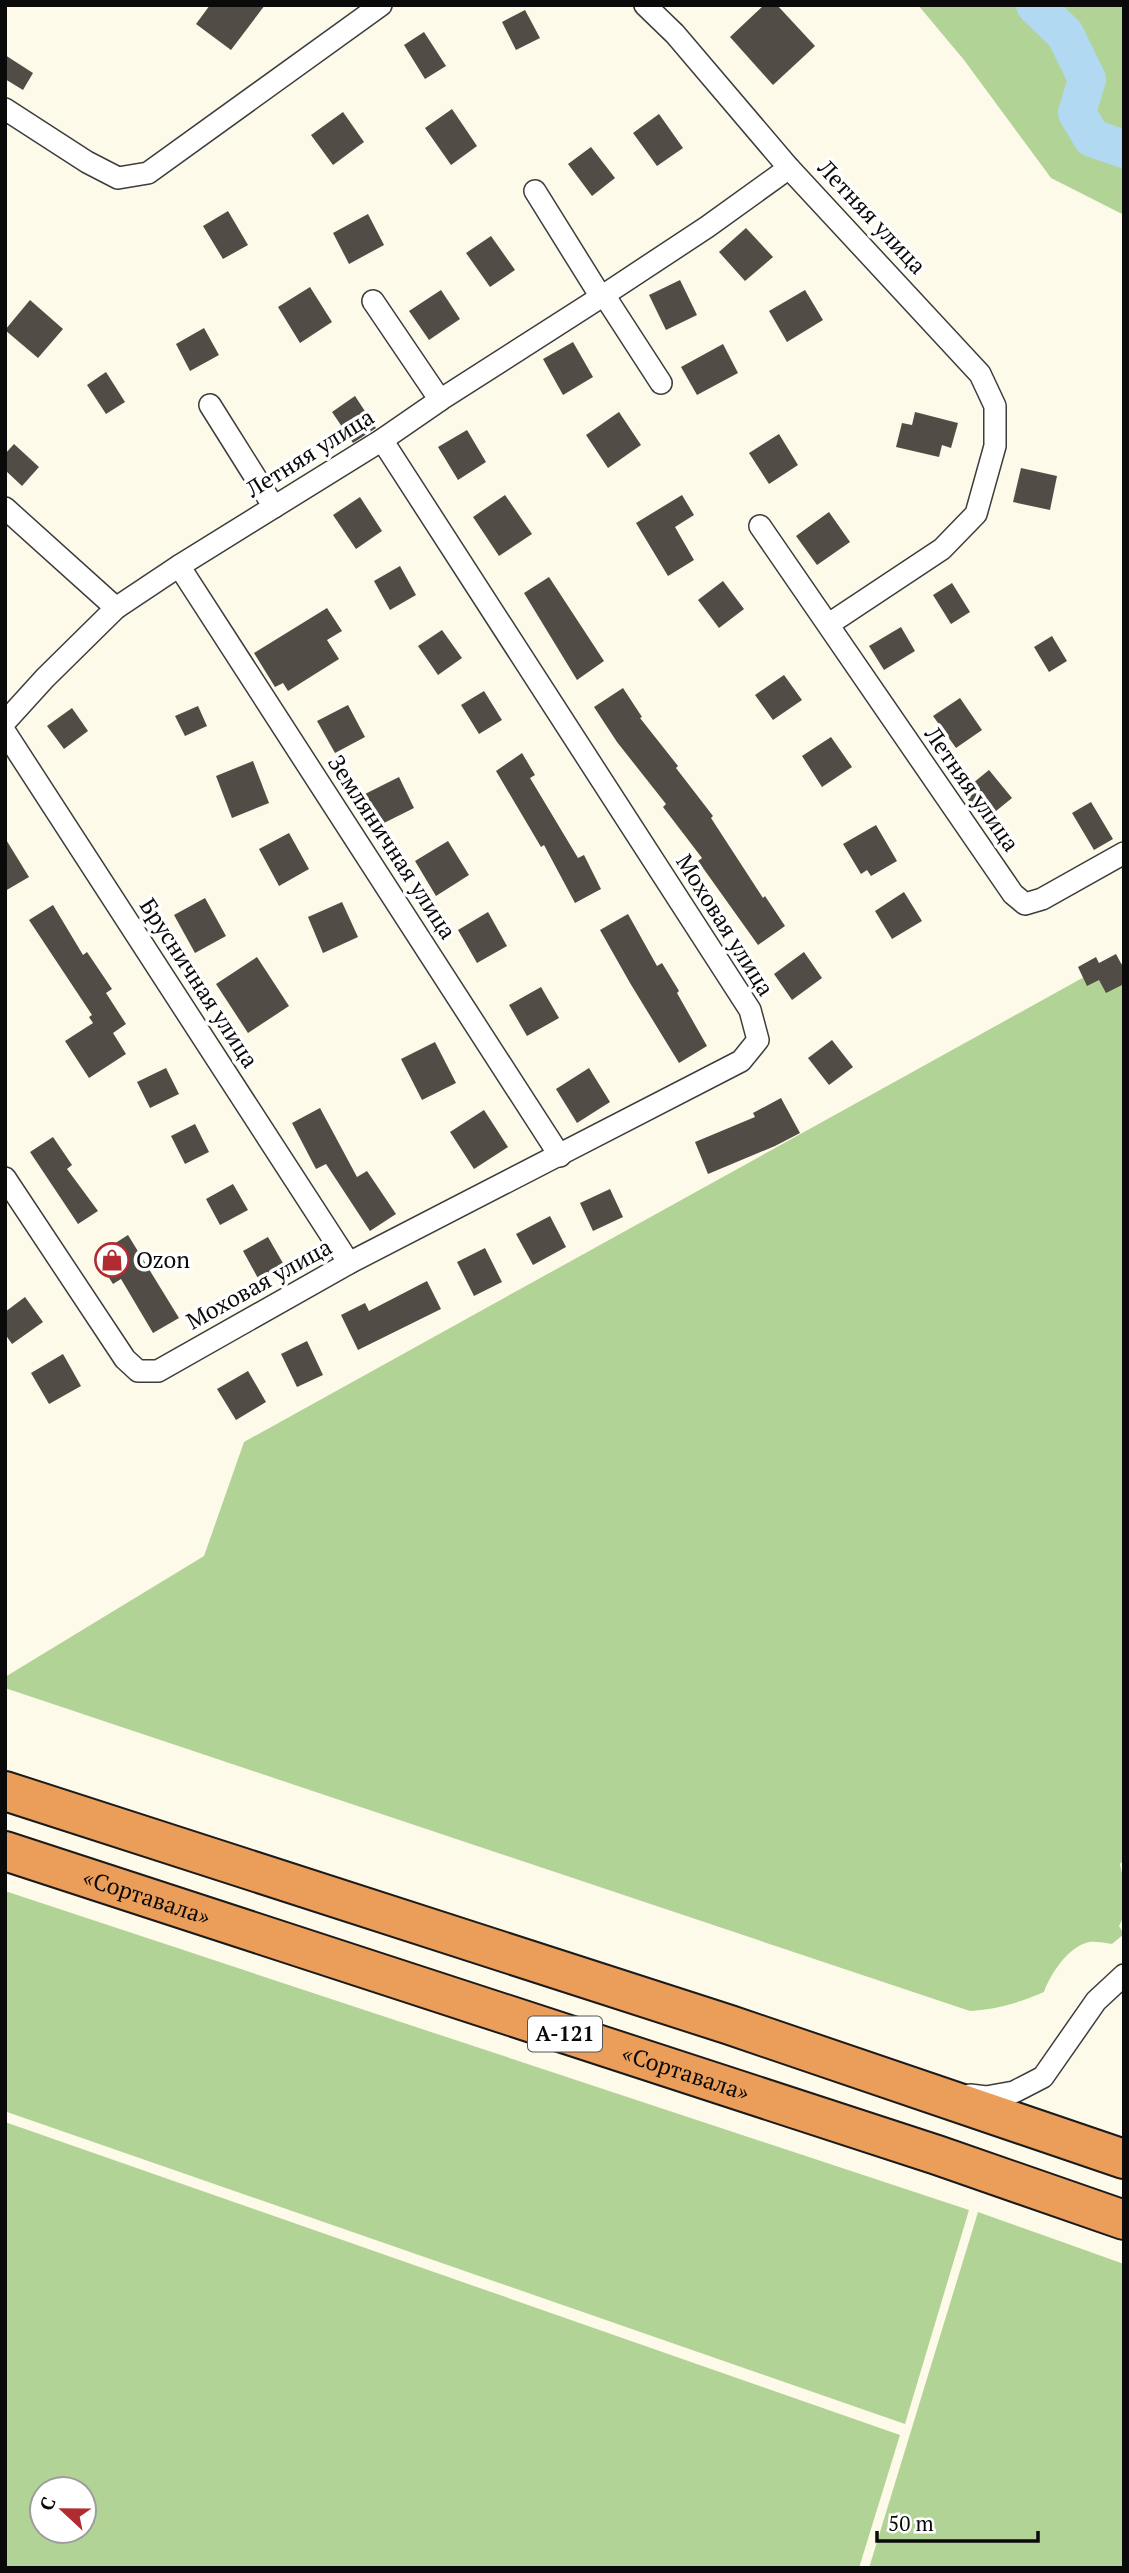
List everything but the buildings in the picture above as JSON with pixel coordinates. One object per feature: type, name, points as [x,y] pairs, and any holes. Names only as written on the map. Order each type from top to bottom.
[{"type":"highway","name":"А-121","points":[[5,1791],[716,2021],[1124,2159]]},
{"type":"highway","name":"«Сортавала»","points":[[5,1852],[937,2155],[1124,2220]]},
{"type":"street","points":[[5,109],[87,162],[118,178],[148,173],[381,5]]},
{"type":"street","points":[[645,5],[676,34],[789,168]]},
{"type":"street","name":"Летняя улица","points":[[5,722],[116,608],[603,296],[707,227],[789,168],[980,374],[995,406],[995,446],[976,514],[942,550],[829,624],[940,792],[1013,894],[1026,904],[1042,899],[1124,853]]},
{"type":"street","points":[[535,191],[661,383]]},
{"type":"street","points":[[373,301],[440,400]]},
{"type":"street","points":[[211,405],[274,507]]},
{"type":"street","name":"Моховая улица","points":[[5,1178],[125,1359],[138,1371],[158,1371],[349,1263],[741,1061],[758,1040],[750,1010],[382,440]]},
{"type":"street","points":[[5,508],[116,608]]},
{"type":"street","points":[[760,526],[829,624]]},
{"type":"street","name":"Земляничная улица","points":[[179,566],[560,1156]]},
{"type":"street","name":"Брусничная улица","points":[[5,732],[349,1263]]},
{"type":"street","points":[[912,2088],[986,2097],[1014,2092],[1043,2077],[1096,2001],[1124,1975]]},
{"type":"green space","points":[[918,5],[1124,5],[1124,215],[1051,178],[964,60]]},
{"type":"green space","points":[[1113,961],[1124,964],[1124,1860],[1120,1864],[1124,1883],[1124,1916],[1119,1926],[1124,1934],[1112,1944],[1089,1942],[1074,1949],[1056,1969],[1044,1992],[1008,2005],[970,2011],[5,1688],[5,1677],[204,1556],[244,1442]]},
{"type":"green space","points":[[5,1891],[969,2210],[905,2424],[7,2112]]},
{"type":"green space","points":[[5,2122],[900,2435],[859,2568],[5,2568]]},
{"type":"green space","points":[[978,2212],[1124,2264],[1124,2568],[869,2568]]},
{"type":"waterway","points":[[1035,5],[1065,34],[1087,79],[1077,113],[1092,138],[1124,149]]},
{"type":"place","name":"Ozon","points":[[112,1260]]}]
